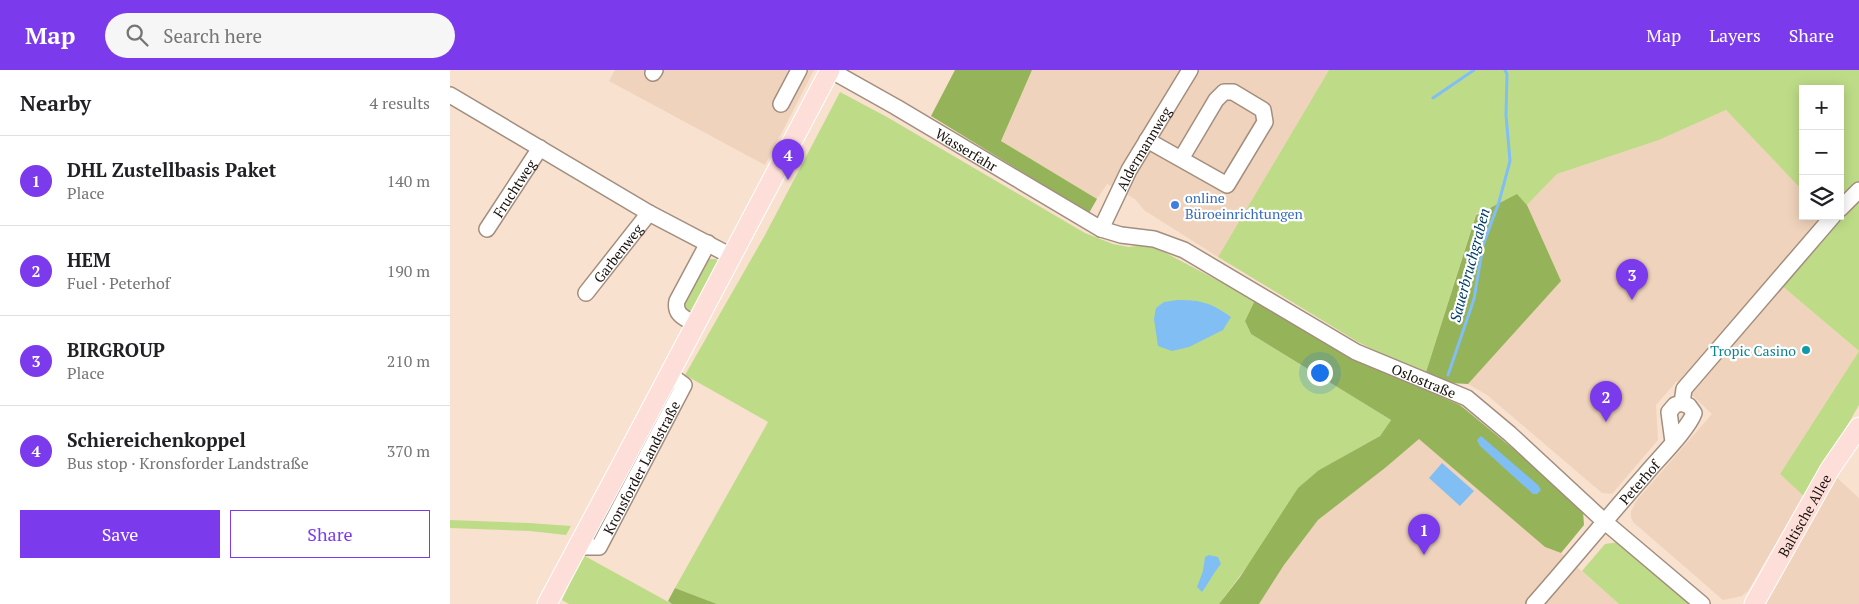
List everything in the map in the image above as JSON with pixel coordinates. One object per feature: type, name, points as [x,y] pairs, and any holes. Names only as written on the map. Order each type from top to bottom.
[{"type":"main road","name":"Kronsforder Landstraße","points":[[546,604],[830,70]]},
{"type":"main road","name":"Baltische Allee","points":[[1754,604],[1816,493],[1859,427]]},
{"type":"street","points":[[781,104],[799,70]]},
{"type":"street","name":"Wasserfahr","points":[[830,70],[851,75],[1101,230]]},
{"type":"street","name":"Aldermannweg","points":[[1101,230],[1129,170],[1190,70]]},
{"type":"street","points":[[1147,140],[1227,185],[1265,122],[1263,110],[1233,92],[1224,92],[1216,100],[1181,159]]},
{"type":"street","points":[[450,95],[649,213],[731,256]]},
{"type":"street","name":"Fruchtweg","points":[[487,229],[540,148]]},
{"type":"street","points":[[1844,205],[1859,190]]},
{"type":"street","name":"Garbenweg","points":[[586,293],[649,213]]},
{"type":"street","name":"Peterhof","points":[[1534,604],[1673,442],[1669,412],[1674,404],[1682,403],[1684,389],[1830,220]]},
{"type":"street","name":"Oslostraße","points":[[1101,230],[1121,235],[1154,239],[1184,250],[1356,352],[1467,398],[1510,434],[1605,522],[1702,604]]},
{"type":"street","points":[[695,324],[678,314],[676,307],[677,301],[708,243]]},
{"type":"shaded area","points":[[615,70],[814,70],[765,165],[609,81]]},
{"type":"shaded area","points":[[1032,70],[1329,70],[1218,257],[1144,210],[1135,199],[1107,184],[1097,199],[1001,141]]},
{"type":"shaded area","points":[[1726,110],[1799,187],[1799,220],[1824,220],[1781,285],[1859,351],[1780,474],[1804,495],[1748,591],[1742,596],[1723,600],[1633,522],[1631,517],[1631,511],[1637,500],[1712,414],[1677,381],[1656,405],[1658,440],[1612,494],[1602,493],[1487,395],[1468,384],[1560,281],[1527,205],[1557,174],[1659,140]]},
{"type":"shaded area","points":[[1419,438],[1545,547],[1561,553],[1619,604],[1259,604],[1284,565],[1318,520],[1385,468]]},
{"type":"shaded area","points":[[1835,476],[1859,498],[1859,604],[1766,604]]},
{"type":"green space","points":[[955,70],[1032,70],[1001,141],[1097,199],[1089,213],[931,116]]},
{"type":"green space","points":[[1329,70],[1859,70],[1859,351],[1781,285],[1837,220],[1844,220],[1844,85],[1799,85],[1799,187],[1726,110],[1659,140],[1557,174],[1527,205],[1517,195],[1476,214],[1426,372],[1358,342],[1218,257]]},
{"type":"green space","points":[[840,92],[887,117],[1085,233],[1113,244],[1129,247],[1143,245],[1162,251],[1255,300],[1245,321],[1251,334],[1391,420],[1380,436],[1319,470],[1219,604],[717,604],[675,588],[768,422],[685,375],[765,235]]},
{"type":"green space","points":[[1517,194],[1527,205],[1561,281],[1468,384],[1450,383],[1426,372],[1476,215]]},
{"type":"green space","points":[[710,259],[719,261],[693,315],[683,308],[683,303],[706,261]]},
{"type":"green space","points":[[1255,300],[1378,369],[1460,405],[1544,474],[1583,511],[1584,525],[1561,553],[1545,547],[1419,439],[1318,520],[1284,565],[1259,604],[1219,604],[1240,577],[1298,488],[1319,470],[1380,436],[1391,420],[1251,334],[1245,321]]},
{"type":"green space","points":[[1859,351],[1859,405],[1806,498],[1780,474]]},
{"type":"green space","points":[[678,385],[598,541],[592,541],[591,538],[672,386]]},
{"type":"green space","points":[[450,520],[571,526],[566,535],[530,531],[450,528]]},
{"type":"green space","points":[[1619,542],[1690,604],[1619,604],[1582,571],[1605,544]]},
{"type":"green space","points":[[583,555],[672,604],[569,604],[562,600]]},
{"type":"green space","points":[[675,588],[717,604],[672,604],[668,601]]},
{"type":"water","points":[[1177,300],[1206,303],[1218,308],[1231,317],[1223,330],[1189,347],[1172,351],[1158,346],[1154,319],[1156,308],[1164,302]]},
{"type":"water","points":[[1481,436],[1538,485],[1541,490],[1537,494],[1533,494],[1480,446],[1477,440]]},
{"type":"water","points":[[1442,463],[1474,491],[1460,506],[1429,478]]},
{"type":"water","points":[[1209,555],[1218,557],[1221,564],[1202,592],[1197,587],[1203,571],[1205,557]]},
{"type":"waterway","points":[[1433,98],[1474,70]]},
{"type":"waterway","name":"Sauerbruchgraben","points":[[1448,375],[1474,299],[1483,245],[1499,202],[1510,161],[1506,115],[1507,74],[1505,70]]},
{"type":"place","name":"Schiereichenkoppel","points":[[788,180]]},
{"type":"place","name":"online Büroeinrichtungen","points":[[1175,205]]},
{"type":"place","name":"BIRGROUP","points":[[1632,300]]},
{"type":"place","name":"Tropic Casino","points":[[1806,350]]},
{"type":"place","name":"HEM","points":[[1606,422]]},
{"type":"place","name":"DHL Zustellbasis Paket","points":[[1424,555]]}]
